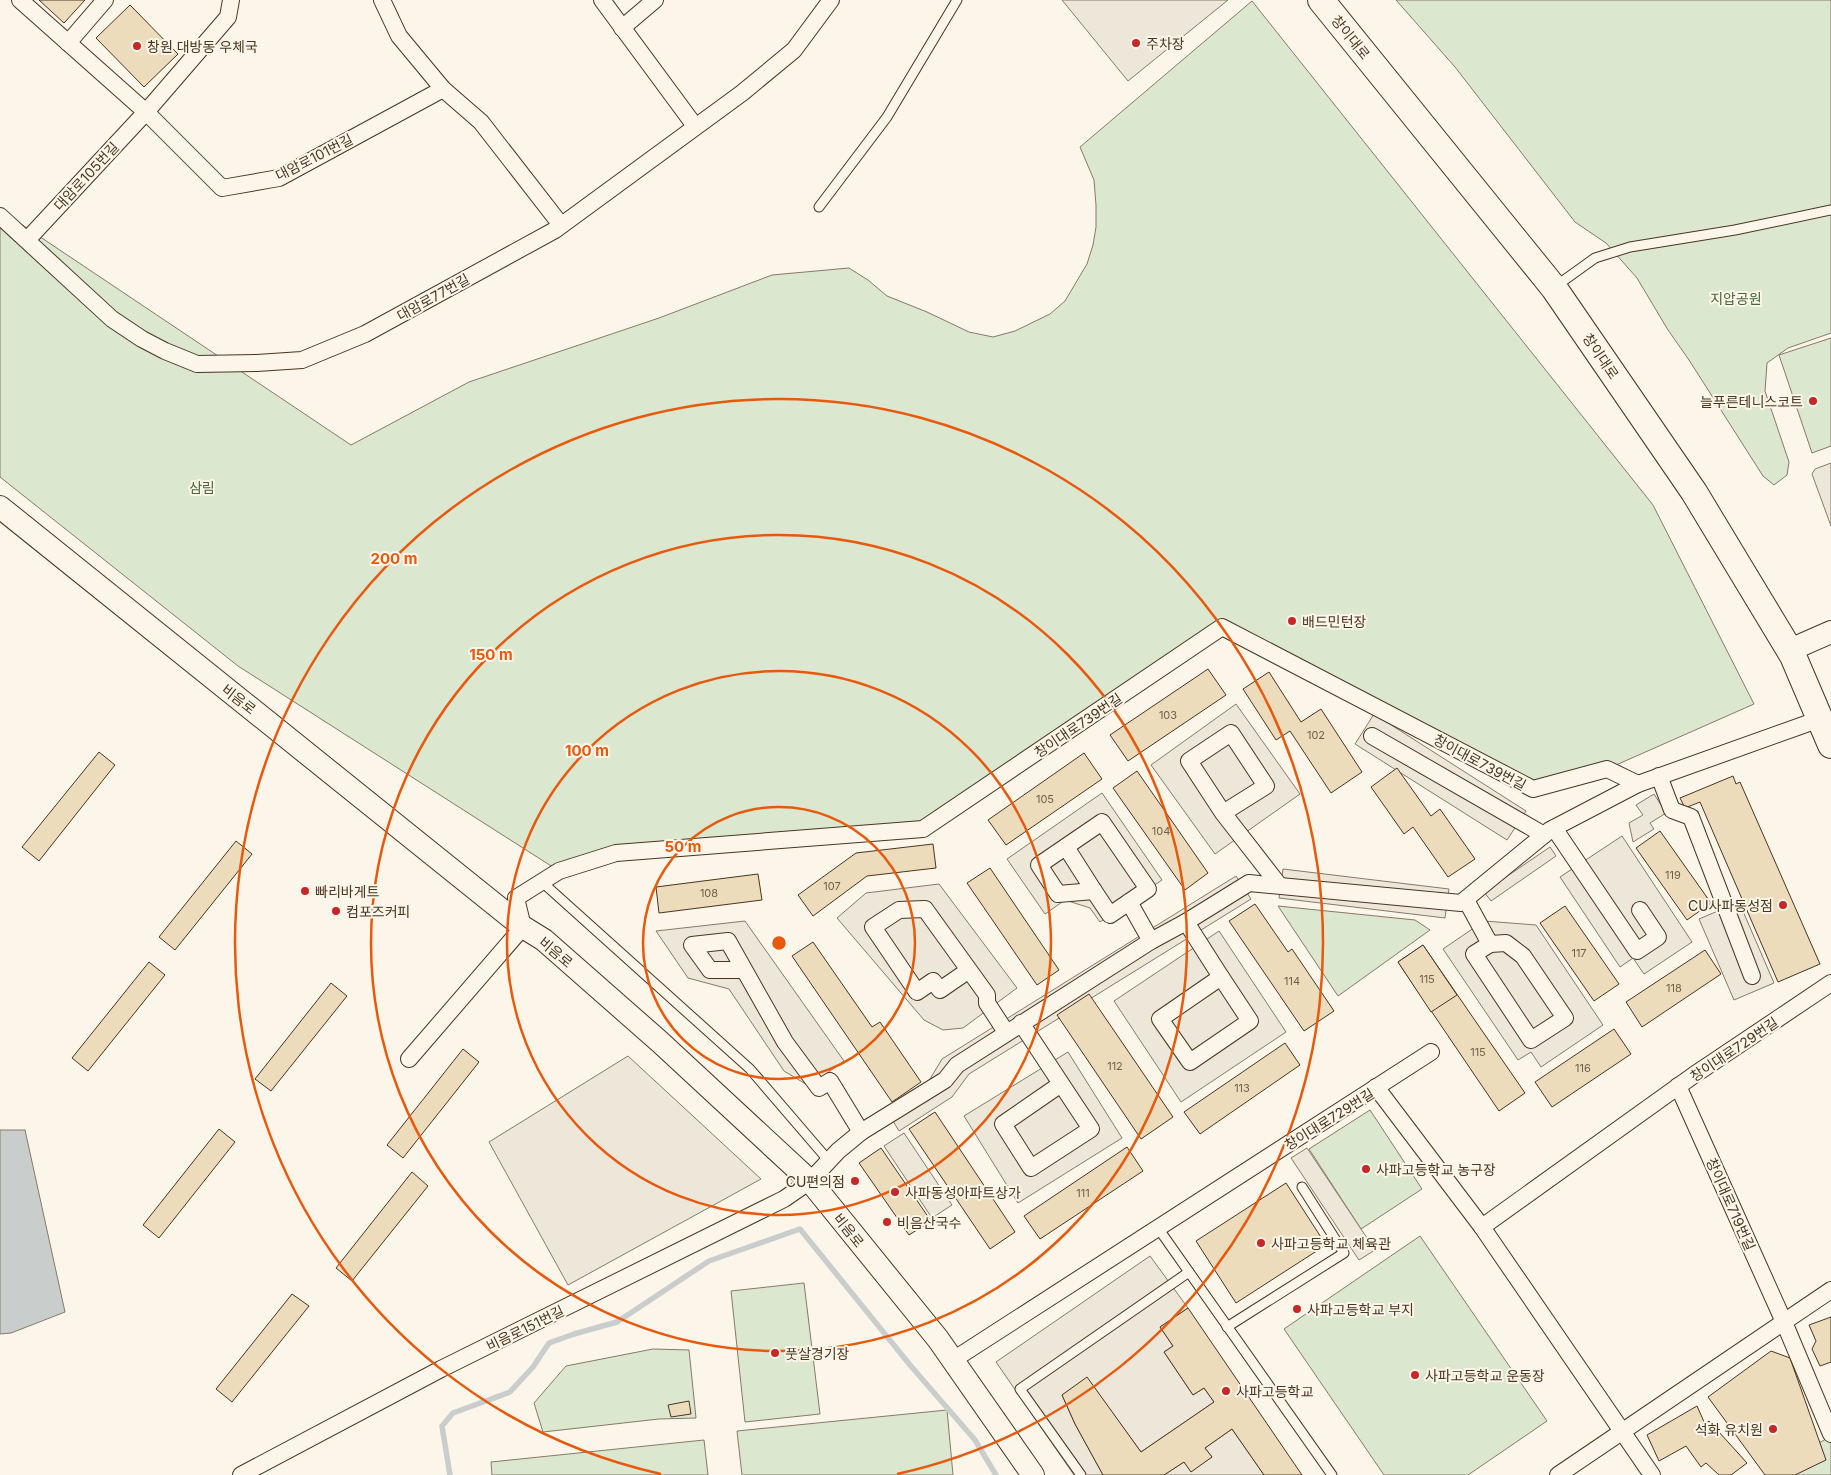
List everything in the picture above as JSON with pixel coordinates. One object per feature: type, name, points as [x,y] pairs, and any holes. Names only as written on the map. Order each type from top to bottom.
[{"type":"main road","name":"창이대로","points":[[1321,0],[1554,288],[1694,492],[1790,650],[1831,745]]},
{"type":"street","points":[[20,0],[146,112]]},
{"type":"street","points":[[68,43],[104,0]]},
{"type":"street","name":"대암로105번길","points":[[27,240],[146,112],[228,17],[231,0]]},
{"type":"street","points":[[382,0],[399,36],[443,89],[481,122],[561,225]]},
{"type":"street","points":[[602,0],[695,126]]},
{"type":"street","points":[[622,28],[655,0]]},
{"type":"street","name":"대암로77번길","points":[[0,216],[112,319],[142,339],[165,351],[197,364],[302,360],[365,334],[555,230],[742,93],[794,50],[831,0]]},
{"type":"street","name":"대암로101번길","points":[[146,112],[222,188],[279,178],[443,89]]},
{"type":"street","name":"비음로","points":[[2,514],[523,927],[544,940],[660,1042],[810,1181],[938,1339],[1033,1475]]},
{"type":"street","name":"창이대로739번길","points":[[523,927],[516,898],[559,871],[616,853],[923,830],[1222,627],[1533,789],[1607,769],[1638,784]]},
{"type":"street","points":[[1790,650],[1831,632]]},
{"type":"street","points":[[1490,944],[1466,900],[1549,832],[1638,784],[1820,719]]},
{"type":"street","points":[[1224,813],[1266,786],[1232,733],[1189,761],[1224,813],[1279,885]]},
{"type":"street","points":[[1372,736],[1549,832],[1637,951],[1658,937],[1640,910]]},
{"type":"street","points":[[1659,776],[1672,810],[1691,817],[1752,976]]},
{"type":"street","points":[[1066,847],[1110,915],[1148,889],[1102,822],[1066,847],[1039,866],[1058,894],[1094,891]]},
{"type":"street","name":"비음로151번길","points":[[241,1475],[441,1369],[784,1199],[810,1181],[860,1132],[945,1080],[957,1064],[1151,941],[1186,922],[1249,882],[1461,903],[1466,900]]},
{"type":"street","points":[[1128,902],[1151,941]]},
{"type":"street","points":[[969,970],[940,990],[934,981],[918,992],[873,928],[899,910],[925,909],[988,995],[987,1003],[1006,1032]]},
{"type":"street","points":[[1186,922],[1250,1021],[1190,1062],[1160,1019],[1220,977]]},
{"type":"street","points":[[409,1059],[523,927]]},
{"type":"street","points":[[1506,943],[1523,956],[1564,1018],[1531,1040],[1474,954],[1490,944],[1506,943]]},
{"type":"street","points":[[744,970],[785,1042],[818,1088],[830,1081],[860,1132]]},
{"type":"street","name":"창이대로729번길","points":[[953,1360],[1376,1088],[1482,1227],[1678,1086],[1831,983]]},
{"type":"street","points":[[1021,1023],[1091,1129],[1031,1168],[1003,1124],[1061,1084]]},
{"type":"street","points":[[1376,1088],[1431,1052]]},
{"type":"street","name":"창이대로719번길","points":[[1678,1086],[1784,1322],[1831,1434]]},
{"type":"street","points":[[1482,1227],[1652,1475]]},
{"type":"street","points":[[1558,1475],[1831,1290]]},
{"type":"lane","points":[[819,207],[887,117],[957,0]]},
{"type":"lane","points":[[1554,288],[1595,258],[1630,246],[1735,230],[1831,210]]},
{"type":"lane","points":[[542,882],[750,1069],[829,1161]]},
{"type":"lane","points":[[1227,1327],[1344,1253],[1302,1187]]},
{"type":"lane","points":[[1158,1228],[1332,1475]]},
{"type":"lane","points":[[1080,1475],[1020,1389],[1188,1272]]},
{"type":"green space","name":"지압공원","points":[[1396,0],[1831,0],[1831,333],[1788,348],[1767,363],[1765,391],[1789,462],[1787,475],[1774,485],[1763,476],[1668,330],[1637,278],[1606,243],[1575,222],[1455,67]]},
{"type":"green space","name":"삼림","points":[[1252,1],[1653,505],[1754,704],[1607,769],[1533,789],[1222,627],[923,829],[616,853],[559,871],[238,666],[0,477],[0,210],[351,445],[469,382],[659,318],[772,275],[849,268],[868,280],[887,296],[969,332],[993,337],[1015,331],[1050,314],[1065,301],[1087,264],[1093,245],[1096,227],[1094,180],[1080,147]]},
{"type":"green space","name":"늘푸른테니스코트","points":[[1831,338],[1831,446],[1812,453],[1779,355]]},
{"type":"green space","points":[[1278,906],[1415,920],[1430,930],[1338,996]]},
{"type":"green space","name":"사파고등학교 농구장","points":[[1370,1110],[1422,1189],[1361,1229],[1309,1149]]},
{"type":"green space","name":"사파고등학교 운동장","points":[[1420,1236],[1547,1421],[1468,1475],[1384,1475],[1284,1329]]},
{"type":"green space","name":"풋살경기장","points":[[804,1283],[820,1414],[745,1422],[731,1291]]},
{"type":"green space","points":[[653,1349],[689,1350],[696,1418],[659,1419],[543,1432],[534,1403],[566,1366]]},
{"type":"green space","points":[[947,1410],[953,1475],[742,1475],[737,1431]]},
{"type":"green space","points":[[1831,1436],[1831,1475],[1764,1475]]},
{"type":"green space","points":[[704,1440],[708,1475],[492,1475],[491,1462]]},
{"type":"shaded area","name":"주차장","points":[[1062,0],[1228,0],[1128,81]]},
{"type":"shaded area","points":[[1831,463],[1831,526],[1812,474],[1815,469]]},
{"type":"shaded area","points":[[1236,704],[1300,794],[1215,854],[1151,765]]},
{"type":"shaded area","points":[[1374,714],[1526,811],[1507,840],[1355,744]]},
{"type":"shaded area","points":[[1102,793],[1162,880],[1100,922],[1090,908],[1065,900],[1045,914],[1007,859]]},
{"type":"shaded area","points":[[1654,794],[1666,813],[1650,823],[1654,829],[1633,842],[1629,823],[1643,815],[1636,805]]},
{"type":"shaded area","points":[[1622,836],[1692,942],[1644,974],[1633,958],[1620,967],[1560,877]]},
{"type":"shaded area","points":[[1550,847],[1556,856],[1491,901],[1484,892]]},
{"type":"shaded area","points":[[1283,869],[1449,889],[1445,918],[1279,898]]},
{"type":"shaded area","points":[[1236,876],[1251,899],[969,1074],[952,1097],[899,1131],[886,1109],[927,1084],[942,1059]]},
{"type":"shaded area","points":[[939,884],[1017,988],[963,1028],[943,1030],[924,1020],[837,918],[866,893]]},
{"type":"shaded area","points":[[1739,902],[1774,983],[1734,1000],[1699,919]]},
{"type":"shaded area","points":[[745,921],[844,1061],[809,1086],[784,1071],[729,989],[688,978],[656,931]]},
{"type":"shaded area","points":[[1484,921],[1536,925],[1603,1025],[1541,1067],[1531,1052],[1518,1060],[1443,949]]},
{"type":"shaded area","points":[[1219,931],[1286,1032],[1181,1102],[1114,1001]]},
{"type":"shaded area","points":[[1068,1052],[1122,1138],[1018,1203],[964,1116]]},
{"type":"shaded area","points":[[628,1056],[761,1179],[568,1285],[489,1142]]},
{"type":"shaded area","points":[[0,1130],[25,1130],[65,1312],[11,1333],[0,1334]]},
{"type":"shaded area","points":[[904,1133],[952,1205],[932,1218],[884,1146]]},
{"type":"shaded area","points":[[1307,1148],[1375,1250],[1359,1260],[1291,1158]]},
{"type":"shaded area","points":[[1150,1256],[1188,1308],[1160,1327],[1173,1346],[1164,1352],[1193,1395],[1204,1388],[1214,1402],[1141,1452],[1087,1378],[1062,1395],[1075,1424],[1103,1475],[1074,1475],[996,1362]]},
{"type":"shaded area","points":[[1232,1429],[1264,1475],[1164,1475],[1184,1462],[1191,1471],[1212,1457],[1205,1448]]},
{"type":"building","points":[[39,0],[85,0],[64,23]]},
{"type":"building","name":"창원 대방동 우체국","points":[[130,5],[178,54],[144,87],[96,38]]},
{"type":"building","points":[[1208,669],[1226,695],[1128,761],[1110,735]]},
{"type":"building","points":[[1269,672],[1301,722],[1321,709],[1362,772],[1331,793],[1290,731],[1276,740],[1243,689]]},
{"type":"building","points":[[99,752],[115,765],[39,861],[22,847]]},
{"type":"building","points":[[1084,753],[1102,779],[1006,845],[988,820]]},
{"type":"building","points":[[1397,768],[1431,816],[1440,809],[1475,859],[1448,877],[1413,827],[1404,834],[1371,787]]},
{"type":"building","points":[[1137,771],[1208,873],[1185,890],[1113,788]]},
{"type":"building","points":[[1733,776],[1736,784],[1740,782],[1820,964],[1778,982],[1700,802],[1685,808],[1680,798]]},
{"type":"building","points":[[1660,831],[1711,903],[1687,920],[1636,848]]},
{"type":"building","points":[[236,841],[252,854],[175,950],[159,937]]},
{"type":"building","points":[[933,844],[936,868],[867,876],[813,916],[798,895],[856,853]]},
{"type":"building","points":[[990,868],[1059,970],[1037,985],[967,883]]},
{"type":"building","points":[[758,874],[762,900],[659,913],[656,887]]},
{"type":"building","points":[[1255,904],[1288,952],[1292,949],[1334,1011],[1304,1031],[1229,921]]},
{"type":"building","points":[[1565,906],[1619,984],[1594,1001],[1540,923]]},
{"type":"building","points":[[813,942],[872,1027],[880,1022],[921,1082],[892,1102],[792,956]]},
{"type":"building","points":[[1423,945],[1525,1093],[1499,1111],[1398,962]]},
{"type":"building","points":[[1423,945],[1457,995],[1431,1012],[1398,962]]},
{"type":"building","points":[[1705,950],[1721,974],[1642,1027],[1626,1002]]},
{"type":"building","points":[[149,962],[165,975],[88,1071],[72,1058]]},
{"type":"building","points":[[331,983],[347,996],[271,1091],[255,1079]]},
{"type":"building","points":[[1089,994],[1173,1117],[1141,1139],[1057,1015]]},
{"type":"building","points":[[1614,1029],[1631,1054],[1552,1107],[1535,1082]]},
{"type":"building","points":[[1285,1043],[1300,1065],[1200,1134],[1184,1112]]},
{"type":"building","points":[[463,1049],[479,1062],[403,1158],[387,1145]]},
{"type":"building","points":[[935,1112],[1015,1232],[990,1249],[909,1129]]},
{"type":"building","points":[[219,1129],[235,1142],[159,1238],[143,1225]]},
{"type":"building","points":[[1127,1147],[1143,1171],[1040,1239],[1024,1216]]},
{"type":"building","name":"사파동성아파트상가","points":[[881,1148],[931,1221],[909,1235],[859,1163]]},
{"type":"building","points":[[412,1172],[428,1186],[352,1281],[336,1268]]},
{"type":"building","name":"사파고등학교 체육관","points":[[1286,1183],[1326,1245],[1236,1303],[1196,1241]]},
{"type":"building","points":[[292,1294],[309,1306],[232,1402],[216,1389]]},
{"type":"building","name":"사파고등학교","points":[[1188,1308],[1302,1475],[1264,1475],[1232,1429],[1205,1448],[1212,1457],[1191,1472],[1184,1462],[1164,1475],[1103,1475],[1075,1424],[1062,1395],[1087,1377],[1141,1452],[1214,1402],[1204,1388],[1193,1395],[1164,1352],[1173,1346],[1160,1327]]},
{"type":"building","points":[[1831,1317],[1831,1362],[1820,1366],[1812,1349],[1816,1341],[1809,1325]]},
{"type":"building","name":"석화 유치원","points":[[1771,1351],[1790,1358],[1826,1460],[1795,1475],[1765,1475],[1708,1397]]},
{"type":"building","points":[[689,1401],[691,1414],[671,1417],[668,1405]]},
{"type":"building","points":[[1697,1406],[1705,1424],[1709,1421],[1747,1463],[1731,1475],[1719,1475],[1706,1463],[1701,1467],[1686,1446],[1659,1461],[1647,1435]]},
{"type":"waterway","points":[[450,1475],[442,1426],[453,1413],[510,1392],[533,1367],[549,1343],[617,1322],[709,1261],[800,1229],[910,1365],[975,1440],[996,1475]]},
{"type":"place","name":"주차장","points":[[1136,43]]},
{"type":"place","name":"창원 대방동 우체국","points":[[137,46]]},
{"type":"place","name":"늘푸른테니스코트","points":[[1813,401]]},
{"type":"place","name":"배드민턴장","points":[[1292,621]]},
{"type":"place","name":"빠리바게트","points":[[305,891]]},
{"type":"place","name":"CU사파동성점","points":[[1783,905]]},
{"type":"place","name":"컴포즈커피","points":[[336,911]]},
{"type":"place","name":"사파고등학교 농구장","points":[[1366,1169]]},
{"type":"place","name":"CU편의점","points":[[855,1181]]},
{"type":"place","name":"사파동성아파트상가","points":[[895,1192]]},
{"type":"place","name":"비음산국수","points":[[887,1222]]},
{"type":"place","name":"사파고등학교 체육관","points":[[1261,1243]]},
{"type":"place","name":"사파고등학교 부지","points":[[1297,1309]]},
{"type":"place","name":"풋살경기장","points":[[775,1353]]},
{"type":"place","name":"사파고등학교 운동장","points":[[1415,1375]]},
{"type":"place","name":"사파고등학교","points":[[1226,1391]]},
{"type":"place","name":"석화 유치원","points":[[1773,1429]]}]
